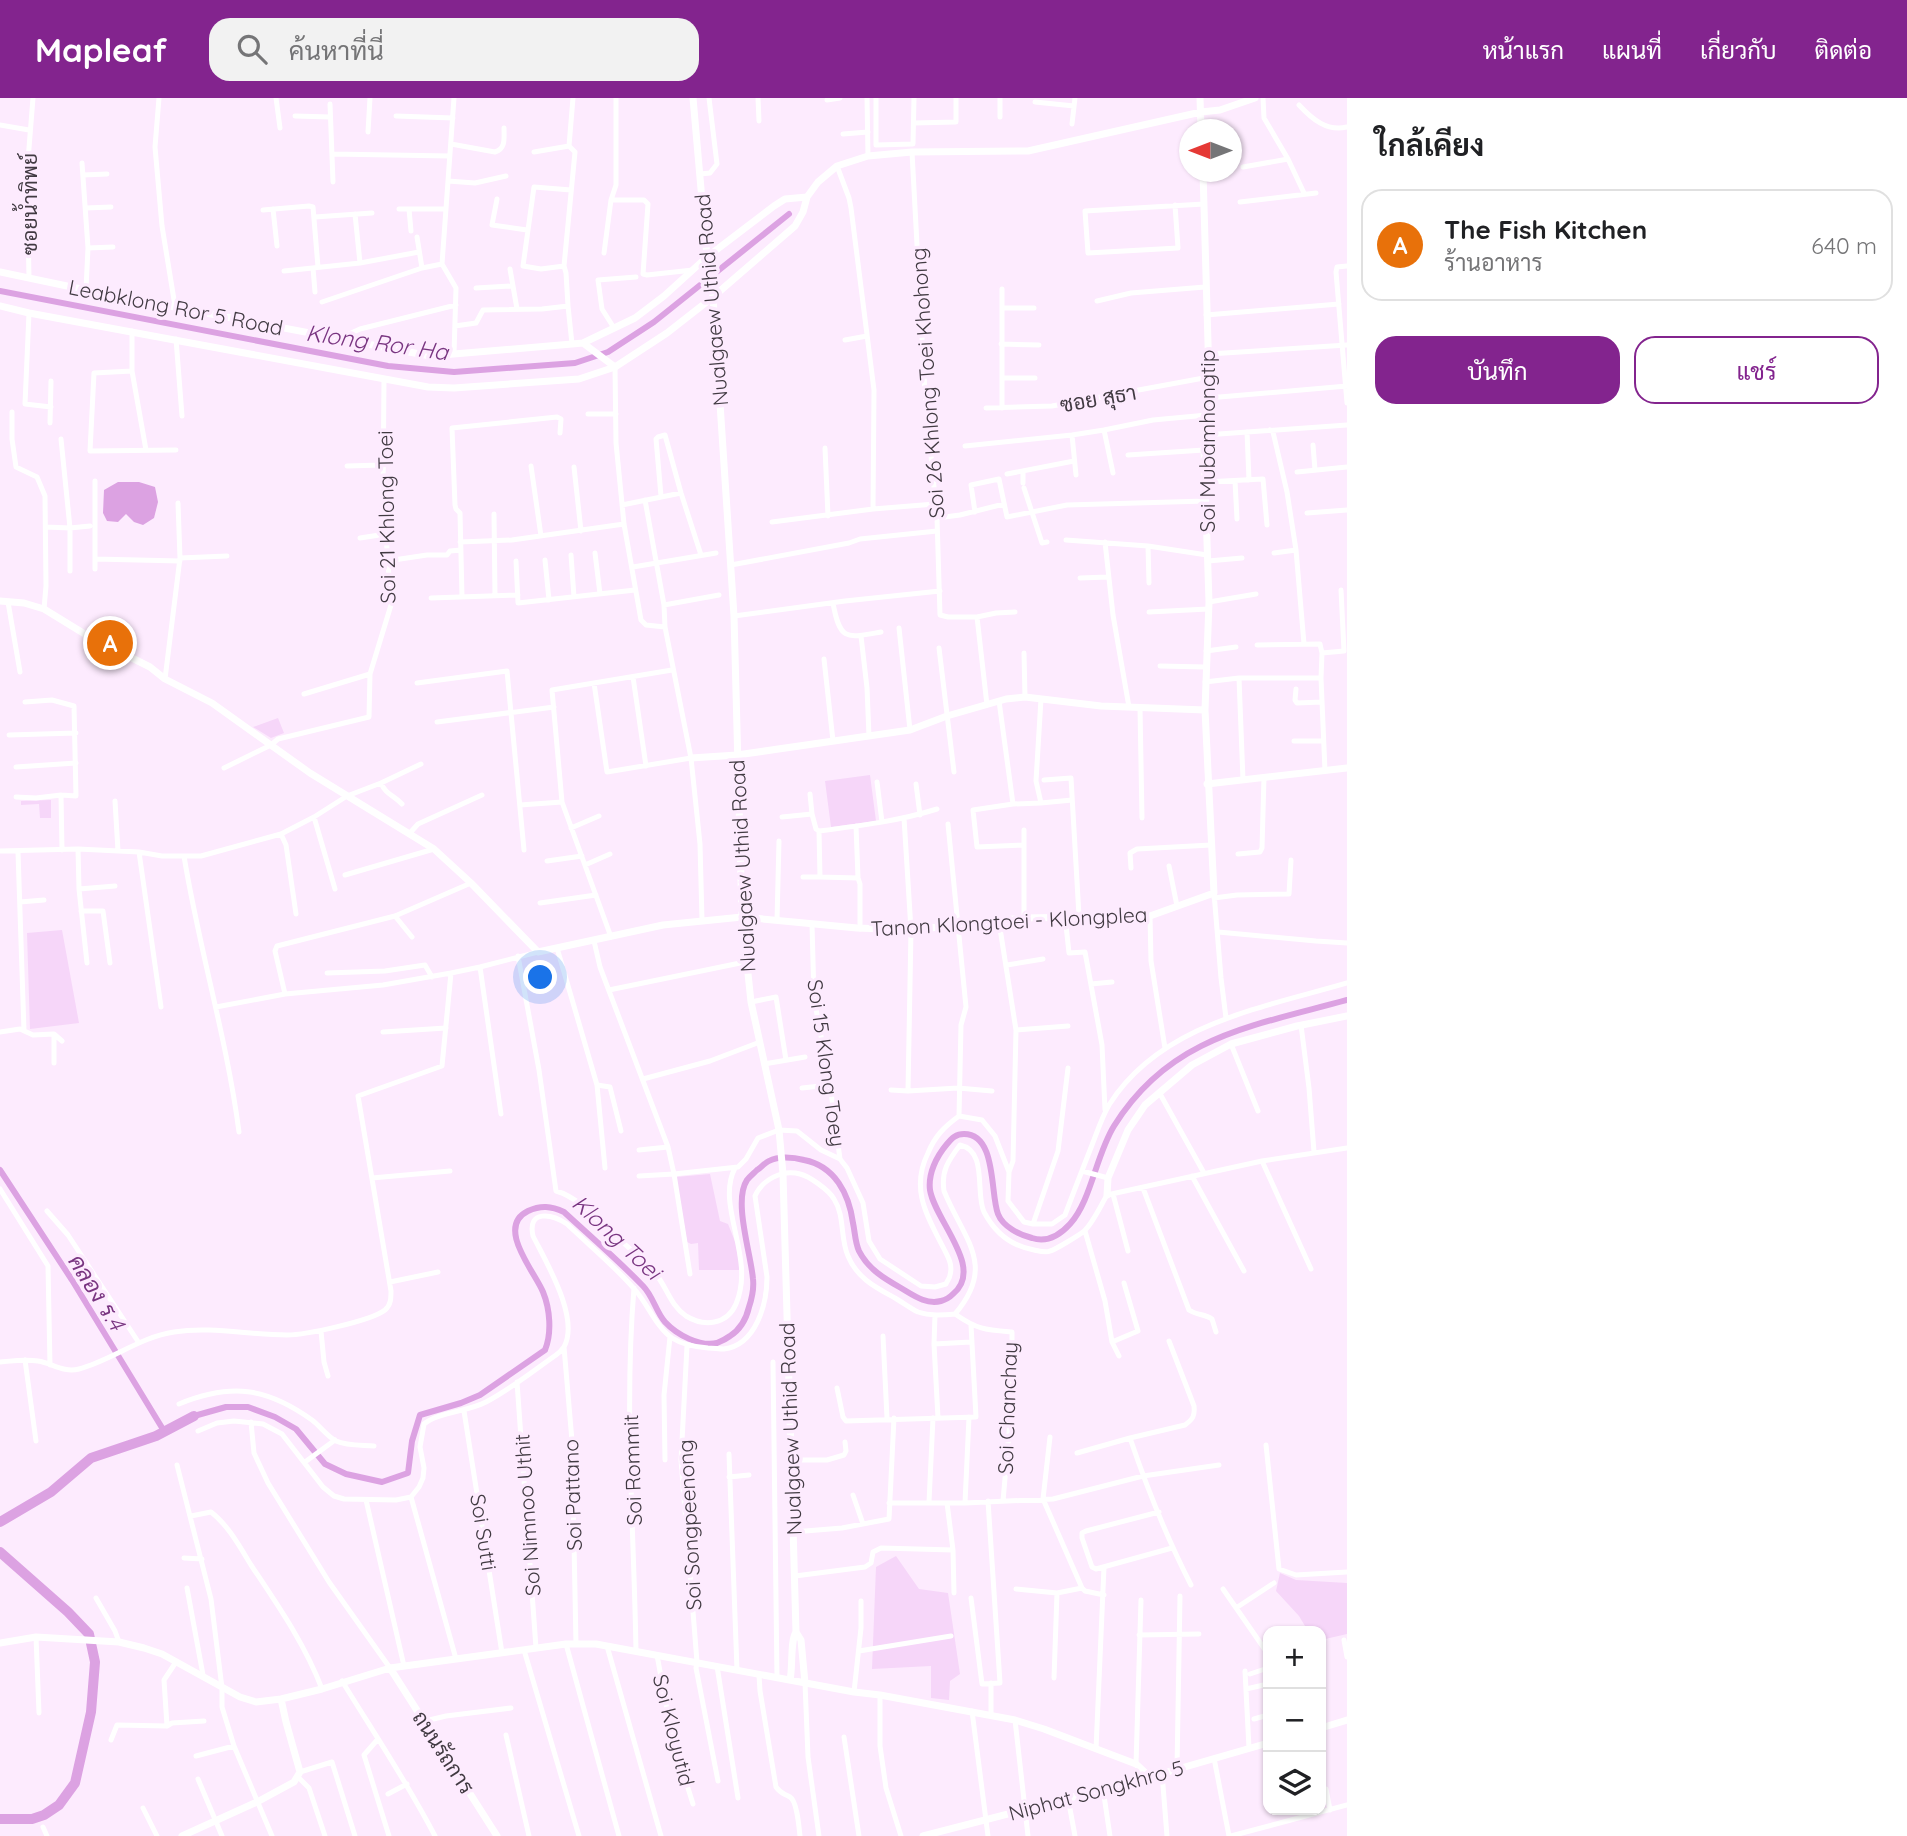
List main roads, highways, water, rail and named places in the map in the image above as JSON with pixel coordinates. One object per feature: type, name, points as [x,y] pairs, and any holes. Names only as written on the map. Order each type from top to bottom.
[{"type":"waterway","name":"Klong Ror Ha","points":[[0,291],[388,366],[454,372],[575,363],[608,352],[654,322],[789,214]]},
{"type":"waterway","name":"Klong Toei","points":[[194,1416],[226,1407],[248,1407],[275,1417],[296,1429],[325,1464],[346,1474],[382,1482],[408,1473],[412,1441],[420,1415],[480,1395],[545,1350],[549,1329],[547,1306],[543,1292],[520,1250],[515,1228],[519,1218],[528,1211],[542,1207],[564,1212],[614,1257],[646,1290],[670,1327],[689,1339],[717,1343],[734,1333],[742,1324],[752,1293],[753,1279],[742,1214],[743,1189],[747,1180],[757,1170],[777,1158],[795,1158],[824,1168],[844,1192],[858,1248],[867,1263],[883,1277],[915,1296],[930,1302],[943,1301],[952,1295],[961,1283],[964,1271],[955,1244],[934,1202],[930,1184],[936,1160],[954,1137],[964,1134],[975,1137],[982,1144],[990,1166],[998,1214],[1004,1223],[1017,1233],[1032,1238],[1053,1237],[1066,1228],[1077,1214],[1114,1126],[1136,1096],[1161,1072],[1188,1053],[1216,1039],[1279,1018],[1347,1000]]},
{"type":"waterway","name":"คลอง ร.4","points":[[0,1170],[72,1280],[164,1431]]},
{"type":"waterway","name":"Klong Toei","points":[[0,1522],[51,1492],[91,1458],[156,1436],[194,1416]]},
{"type":"waterway","name":"Klong Toei","points":[[0,1552],[89,1634],[95,1662],[91,1712],[75,1783],[59,1805],[44,1815],[32,1819],[0,1819]]},
{"type":"place","name":"The Fish Kitchen","points":[[110,643]]}]
